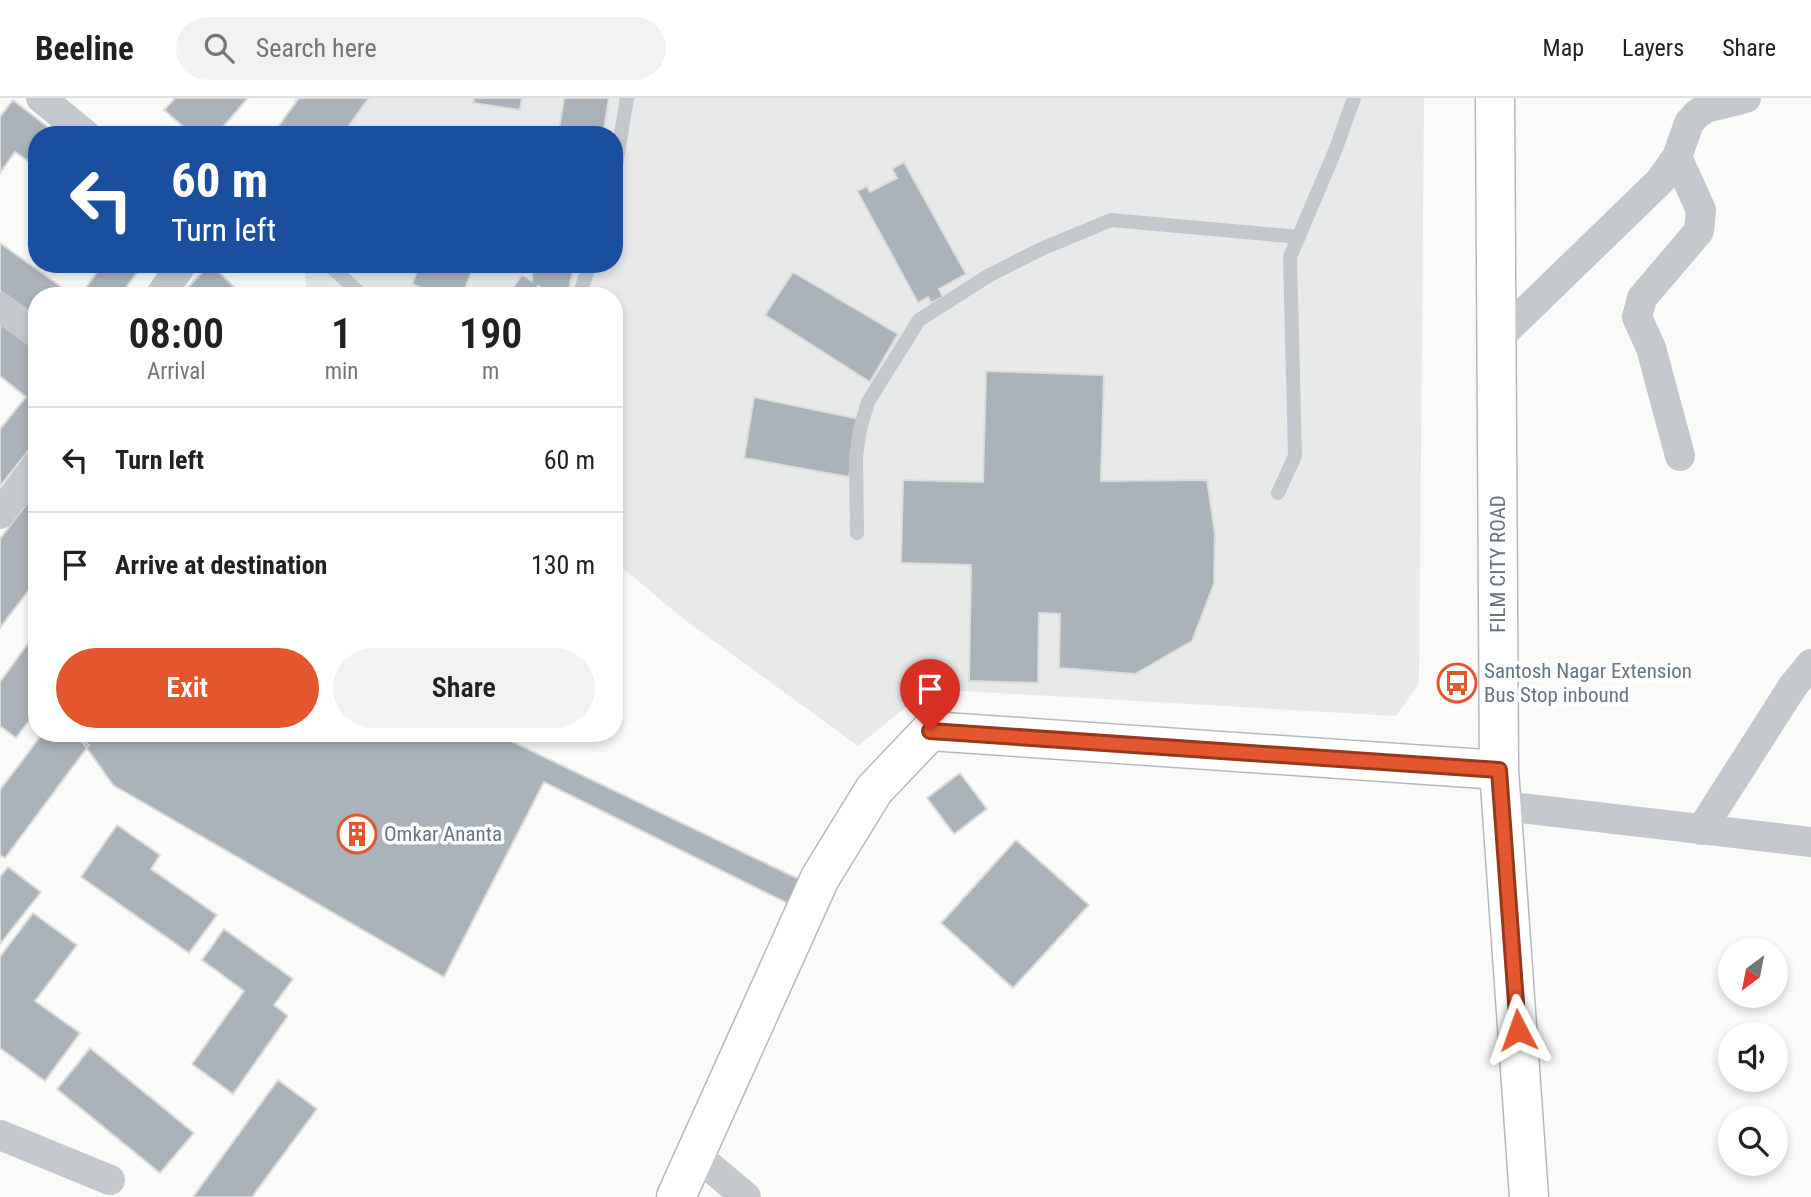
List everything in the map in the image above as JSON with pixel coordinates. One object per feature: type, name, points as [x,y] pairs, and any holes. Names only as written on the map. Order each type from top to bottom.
[{"type":"street","points":[[41,98],[75,126]]},
{"type":"street","name":"FILM CITY ROAD","points":[[1495,98],[1501,788],[1529,1197]]},
{"type":"street","points":[[1497,339],[1660,181],[1677,157],[1689,123],[1697,114],[1746,98]]},
{"type":"street","points":[[1677,157],[1700,210],[1699,231],[1642,298],[1637,317],[1651,348],[1679,456]]},
{"type":"street","points":[[0,307],[28,327]]},
{"type":"street","points":[[0,514],[28,478]]},
{"type":"street","points":[[1701,830],[1793,686],[1811,664]]},
{"type":"street","points":[[677,1197],[820,878],[874,790],[930,731],[1501,788],[1701,830],[1811,842]]},
{"type":"street","points":[[0,1135],[110,1180]]},
{"type":"street","points":[[696,1155],[746,1197]]},
{"type":"lane","points":[[622,126],[627,98]]},
{"type":"lane","points":[[1278,493],[1295,456],[1290,257],[1354,98]]},
{"type":"lane","points":[[857,533],[856,457],[864,415],[868,402],[919,320],[988,276],[1039,250],[1111,220],[1299,237]]},
{"type":"lane","points":[[338,273],[353,287]]},
{"type":"shaded area","points":[[294,98],[1424,98],[1419,683],[1396,716],[928,689],[858,746],[685,620],[623,568],[623,287],[306,287],[306,273],[623,273],[623,126],[296,126]]},
{"type":"building","points":[[175,98],[248,98],[224,126],[183,126],[164,110]]},
{"type":"building","points":[[299,98],[369,98],[349,126],[279,126]]},
{"type":"building","points":[[474,98],[522,98],[520,110],[473,103]]},
{"type":"building","points":[[564,98],[609,98],[604,126],[559,126]]},
{"type":"building","points":[[13,100],[46,126],[28,126],[28,161],[15,152],[0,173],[0,117]]},
{"type":"building","points":[[904,162],[966,274],[939,289],[943,297],[931,303],[928,297],[918,303],[857,191],[867,186],[870,192],[897,178],[892,169]]},
{"type":"building","points":[[0,243],[28,263],[28,273],[42,273],[61,287],[28,287],[28,311],[0,291]]},
{"type":"building","points":[[793,272],[898,334],[870,382],[765,315]]},
{"type":"building","points":[[97,273],[137,273],[126,287],[86,287]]},
{"type":"building","points":[[202,273],[220,273],[234,287],[188,287]]},
{"type":"building","points":[[416,273],[471,273],[466,287],[419,287],[412,284]]},
{"type":"building","points":[[532,273],[572,273],[570,287],[513,287],[522,275],[532,281]]},
{"type":"building","points":[[0,317],[28,336],[28,451],[0,486],[0,429],[26,397],[0,376]]},
{"type":"building","points":[[986,371],[1104,375],[1101,481],[1207,480],[1215,533],[1214,584],[1192,641],[1135,674],[1059,668],[1060,614],[1039,613],[1038,683],[969,681],[971,565],[901,563],[903,480],[983,482]]},
{"type":"building","points":[[754,397],[859,419],[849,477],[744,458]]},
{"type":"building","points":[[28,502],[28,591],[0,628],[0,539]]},
{"type":"building","points":[[28,643],[28,722],[16,738],[0,726],[0,682]]},
{"type":"building","points":[[36,742],[85,742],[89,745],[5,858],[0,855],[0,790]]},
{"type":"building","name":"Omkar Ananta","points":[[82,742],[513,742],[807,883],[795,907],[544,782],[444,977],[113,785]]},
{"type":"building","points":[[960,773],[987,809],[954,834],[927,798]]},
{"type":"building","points":[[117,825],[160,855],[151,869],[217,915],[189,953],[81,877]]},
{"type":"building","points":[[1016,840],[1089,905],[1013,988],[941,923]]},
{"type":"building","points":[[8,867],[41,892],[0,944],[0,877]]},
{"type":"building","points":[[33,913],[77,945],[35,1001],[80,1033],[45,1081],[0,1048],[0,957]]},
{"type":"building","points":[[224,929],[293,979],[274,1005],[288,1016],[233,1094],[192,1064],[244,991],[202,960]]},
{"type":"building","points":[[90,1048],[194,1133],[160,1173],[57,1089]]},
{"type":"building","points":[[278,1080],[317,1109],[252,1197],[193,1197]]},
{"type":"place","name":"Santosh Nagar Extension Bus Stop inbound","points":[[1457,683]]},
{"type":"place","name":"Omkar Ananta","points":[[357,834]]},
{"type":"route","points":[[930,731],[1499,770],[1518,1030]]}]
